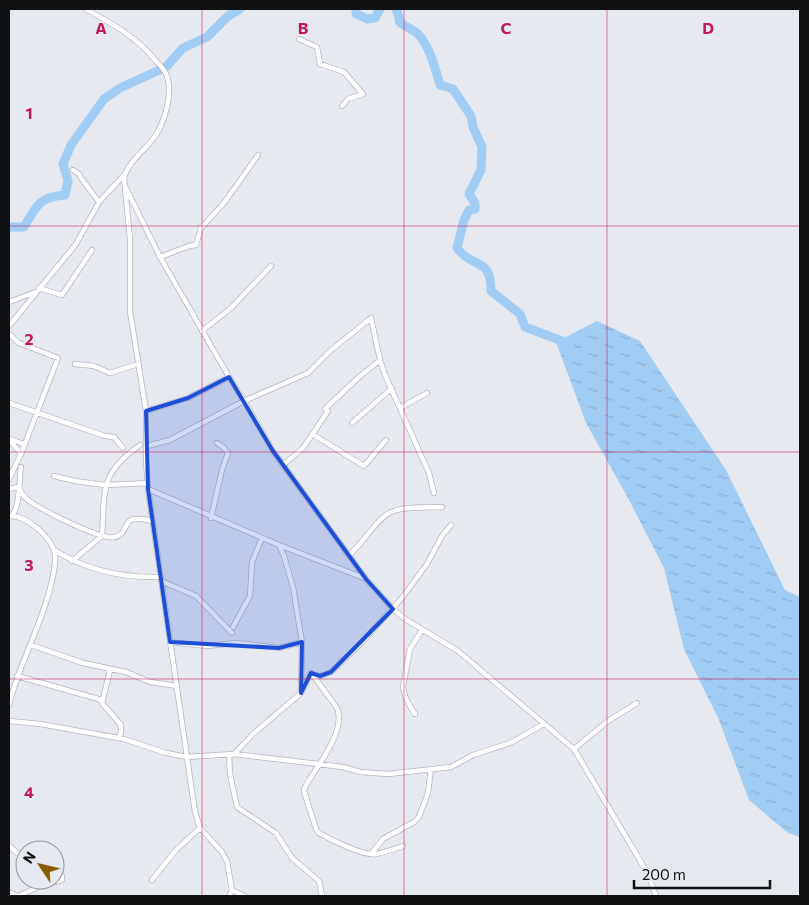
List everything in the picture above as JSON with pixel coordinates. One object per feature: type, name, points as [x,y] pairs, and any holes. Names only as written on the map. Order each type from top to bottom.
[{"type":"street","points":[[9,326],[76,244],[99,202],[126,173],[152,140],[164,118],[169,85],[163,70],[149,52],[126,32],[86,9]]},
{"type":"street","points":[[300,40],[317,47],[320,64],[344,72],[363,94],[348,99],[342,106]]},
{"type":"street","points":[[160,258],[196,246],[201,228],[224,202],[258,155]]},
{"type":"street","points":[[73,170],[79,174],[99,202]]},
{"type":"street","points":[[126,173],[124,180],[130,239],[129,291],[146,411],[148,490],[160,579],[195,812],[200,828],[222,852],[227,861],[232,890],[229,896]]},
{"type":"street","points":[[125,187],[160,258],[273,451],[366,578],[393,609],[422,630],[451,645],[574,749],[648,874],[655,896]]},
{"type":"street","points":[[9,302],[37,290],[62,295],[92,250]]},
{"type":"street","points":[[202,331],[230,308],[271,266]]},
{"type":"street","points":[[147,446],[170,440],[244,401],[311,371],[330,351],[371,318],[380,360],[429,473],[434,493]]},
{"type":"street","points":[[9,334],[19,343],[58,358],[9,479]]},
{"type":"street","points":[[283,465],[304,448],[314,435],[327,410],[359,377],[380,360]]},
{"type":"street","points":[[75,364],[94,366],[110,373],[138,364]]},
{"type":"street","points":[[146,411],[188,398],[229,378]]},
{"type":"street","points":[[352,423],[392,388]]},
{"type":"street","points":[[400,408],[427,393]]},
{"type":"street","points":[[9,403],[105,436],[114,437],[123,448]]},
{"type":"street","points":[[314,435],[364,466],[386,440]]},
{"type":"street","points":[[9,439],[24,444]]},
{"type":"street","points":[[9,439],[20,454]]},
{"type":"street","points":[[211,518],[222,470],[228,453],[223,446],[217,443]]},
{"type":"street","points":[[72,561],[102,536],[105,485],[119,461],[140,445]]},
{"type":"street","points":[[9,705],[17,676],[47,602],[55,561],[54,550],[40,530],[25,519],[10,517],[18,504],[21,467]]},
{"type":"street","points":[[54,476],[105,485],[148,483]]},
{"type":"street","points":[[9,489],[18,486]]},
{"type":"street","points":[[18,486],[26,498],[33,503],[56,516],[102,536],[118,537],[134,518],[152,521]]},
{"type":"street","points":[[148,490],[211,518],[366,578]]},
{"type":"street","points":[[349,555],[362,543],[377,523],[391,512],[442,507]]},
{"type":"street","points":[[311,673],[320,676],[331,672],[393,609],[427,564],[442,536],[452,524]]},
{"type":"street","points":[[233,627],[250,596],[252,562],[262,538]]},
{"type":"street","points":[[279,545],[293,587],[302,642],[301,693]]},
{"type":"street","points":[[54,550],[72,561],[119,574],[160,579],[196,596],[232,634]]},
{"type":"street","points":[[415,714],[406,699],[402,687],[410,649],[422,630]]},
{"type":"street","points":[[170,642],[207,646],[236,643],[279,648],[302,642]]},
{"type":"street","points":[[31,645],[83,663],[126,672],[150,682],[177,686]]},
{"type":"street","points":[[110,670],[102,700],[104,705],[121,724],[121,733],[118,738]]},
{"type":"street","points":[[311,673],[301,693],[253,734],[232,755],[230,774],[238,807],[276,833],[292,858],[319,881],[322,896]]},
{"type":"street","points":[[311,673],[338,710],[338,728],[331,745],[304,791],[304,796],[316,829],[345,846],[371,854],[389,852],[403,846]]},
{"type":"street","points":[[17,676],[102,700]]},
{"type":"street","points":[[574,749],[608,721],[637,703]]},
{"type":"street","points":[[9,721],[40,724],[118,738],[166,753],[187,757],[232,755],[319,764],[343,767],[360,772],[388,774],[451,766],[473,755],[510,743],[544,724]]},
{"type":"street","points":[[371,854],[383,840],[419,817],[428,793],[431,769]]},
{"type":"street","points":[[152,880],[176,850],[200,828]]},
{"type":"street","points":[[9,892],[18,896],[31,890]]},
{"type":"street","points":[[232,890],[244,896]]},
{"type":"highlighted area","points":[[229,377],[273,451],[366,579],[393,609],[331,672],[320,676],[311,673],[301,693],[302,642],[279,648],[170,642],[148,489],[146,411],[188,398]]},
{"type":"water","points":[[597,321],[640,341],[726,470],[785,590],[800,597],[800,837],[788,833],[749,800],[719,720],[684,649],[664,568],[586,423],[556,342]]},
{"type":"waterway","points":[[9,227],[24,227],[36,208],[44,200],[65,195],[68,181],[63,164],[71,145],[104,99],[120,88],[166,67],[183,48],[207,37],[228,16],[240,9]]},
{"type":"waterway","points":[[356,9],[356,14],[367,19],[375,18],[380,9]]},
{"type":"waterway","points":[[396,9],[399,21],[418,34],[426,45],[440,85],[453,89],[471,116],[473,127],[482,147],[481,170],[469,194],[475,203],[475,209],[469,210],[464,220],[457,248],[488,272],[491,291],[520,314],[525,327],[570,344]]}]
